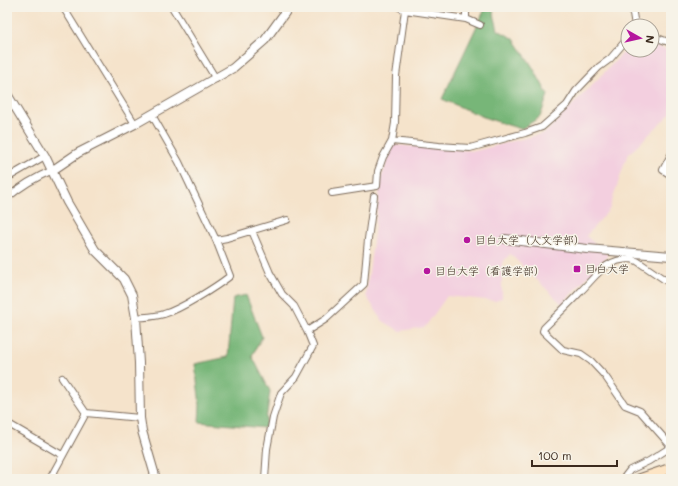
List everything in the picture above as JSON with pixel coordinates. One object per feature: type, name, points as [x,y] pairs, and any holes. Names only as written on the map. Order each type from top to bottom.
[{"type":"main road","points":[[639,479],[671,468]]},
{"type":"street","points":[[63,7],[136,124]]},
{"type":"street","points":[[172,7],[216,78]]},
{"type":"street","points":[[466,7],[466,18]]},
{"type":"street","points":[[632,7],[634,18]]},
{"type":"street","points":[[7,198],[17,189],[37,177],[53,170],[78,152],[136,124],[233,68],[265,40],[285,9]]},
{"type":"street","points":[[332,193],[377,186],[378,171],[383,157],[392,140],[396,105],[396,76],[402,9],[466,18],[480,25]]},
{"type":"street","points":[[660,39],[671,44]]},
{"type":"street","points":[[392,140],[470,148],[542,127],[566,105],[576,91],[599,67],[610,59],[620,47]]},
{"type":"street","points":[[7,95],[53,170],[67,202],[95,250],[124,279],[132,295],[136,318],[140,377],[140,418],[142,431],[156,479]]},
{"type":"street","points":[[136,318],[165,314],[230,276],[216,240],[180,162],[152,115]]},
{"type":"street","points":[[671,155],[663,170],[671,175]]},
{"type":"street","points":[[7,178],[45,156]]},
{"type":"street","points":[[307,331],[326,319],[364,284],[374,196]]},
{"type":"street","points":[[216,240],[228,238],[287,220]]},
{"type":"street","points":[[252,231],[270,273],[282,294],[294,306],[313,346],[296,377],[281,393],[273,416],[267,449],[265,479]]},
{"type":"street","points":[[505,239],[631,256],[671,256]]},
{"type":"street","points":[[631,256],[671,284]]},
{"type":"street","points":[[623,479],[630,470],[649,461],[671,447],[640,411],[625,405],[605,376],[591,361],[581,354],[563,350],[543,331],[544,328],[598,272],[606,266],[631,256]]},
{"type":"street","points":[[62,378],[86,413]]},
{"type":"street","points":[[86,413],[140,418]]},
{"type":"street","points":[[50,479],[86,413]]},
{"type":"street","points":[[7,423],[62,455]]},
{"type":"shaded area","points":[[660,48],[671,51],[671,113],[627,156],[609,210],[586,236],[608,255],[562,304],[510,254],[502,263],[502,298],[496,301],[447,296],[425,327],[400,331],[383,321],[366,296],[381,179],[393,145],[475,151],[545,133],[620,56],[620,58],[660,58]]},
{"type":"green space","points":[[486,7],[497,7],[493,10],[498,30],[514,39],[532,66],[548,95],[540,117],[521,129],[486,118],[442,99]]},
{"type":"green space","points":[[246,295],[262,337],[252,356],[270,391],[265,428],[199,422],[200,405],[195,364],[228,357],[233,298]]},
{"type":"place","name":"目白大学（人文学部）","points":[[467,240]]},
{"type":"place","name":"目白大学","points":[[577,269]]},
{"type":"place","name":"目白大学（看護学部）","points":[[427,271]]}]
